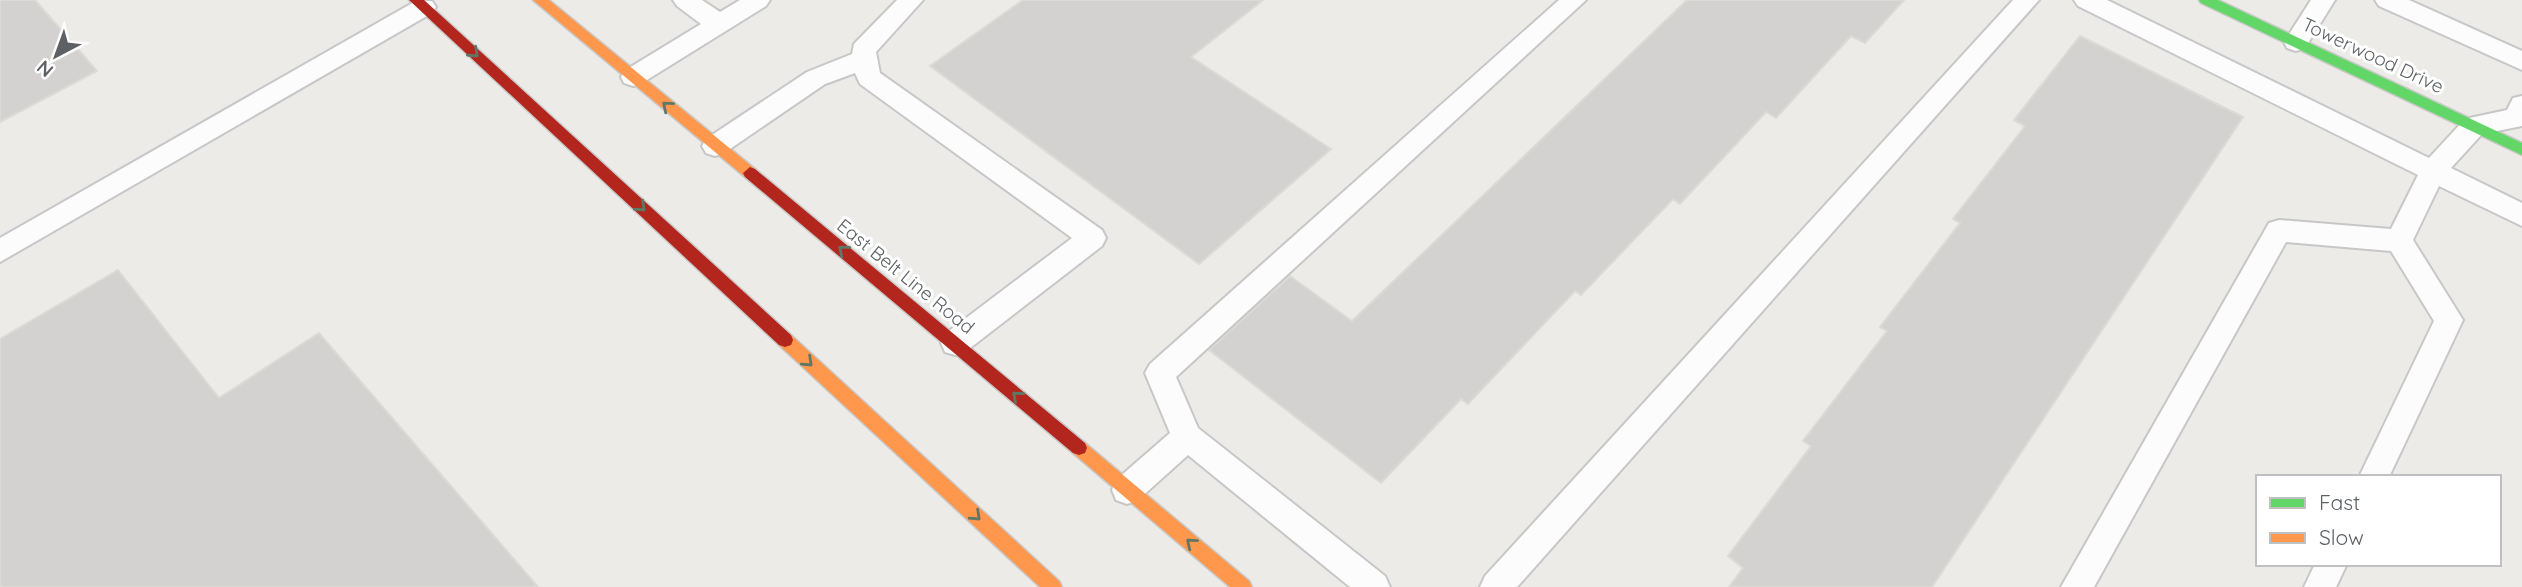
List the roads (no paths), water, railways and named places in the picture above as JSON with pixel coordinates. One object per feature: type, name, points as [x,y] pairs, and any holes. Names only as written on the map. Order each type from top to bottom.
[{"type":"main road","name":"East Belt Line Road","points":[[540,0],[955,343],[1243,587]]},
{"type":"main road","name":"Towerwood Drive","points":[[2206,0],[2522,149]]},
{"type":"main road","points":[[425,2],[1053,587]]},
{"type":"lane","points":[[685,0],[719,24]]},
{"type":"lane","points":[[633,77],[758,0]]},
{"type":"lane","points":[[911,0],[863,50],[869,78],[1091,238],[955,343]]},
{"type":"lane","points":[[1374,587],[1187,437],[1160,373],[1574,0]]},
{"type":"lane","points":[[1496,587],[2027,0]]},
{"type":"lane","points":[[2085,0],[2522,215]]},
{"type":"lane","points":[[2296,42],[2323,0]]},
{"type":"lane","points":[[2387,0],[2522,61]]},
{"type":"lane","points":[[0,251],[425,2]]},
{"type":"lane","points":[[715,146],[816,78],[865,59]]},
{"type":"lane","points":[[2399,240],[2433,171],[2474,126],[2516,118],[2522,105]]},
{"type":"lane","points":[[2077,587],[2279,231],[2399,240]]},
{"type":"lane","points":[[2375,475],[2449,320],[2399,240]]},
{"type":"lane","points":[[1127,491],[1187,437]]},
{"type":"lane","points":[[2320,587],[2330,566]]}]
